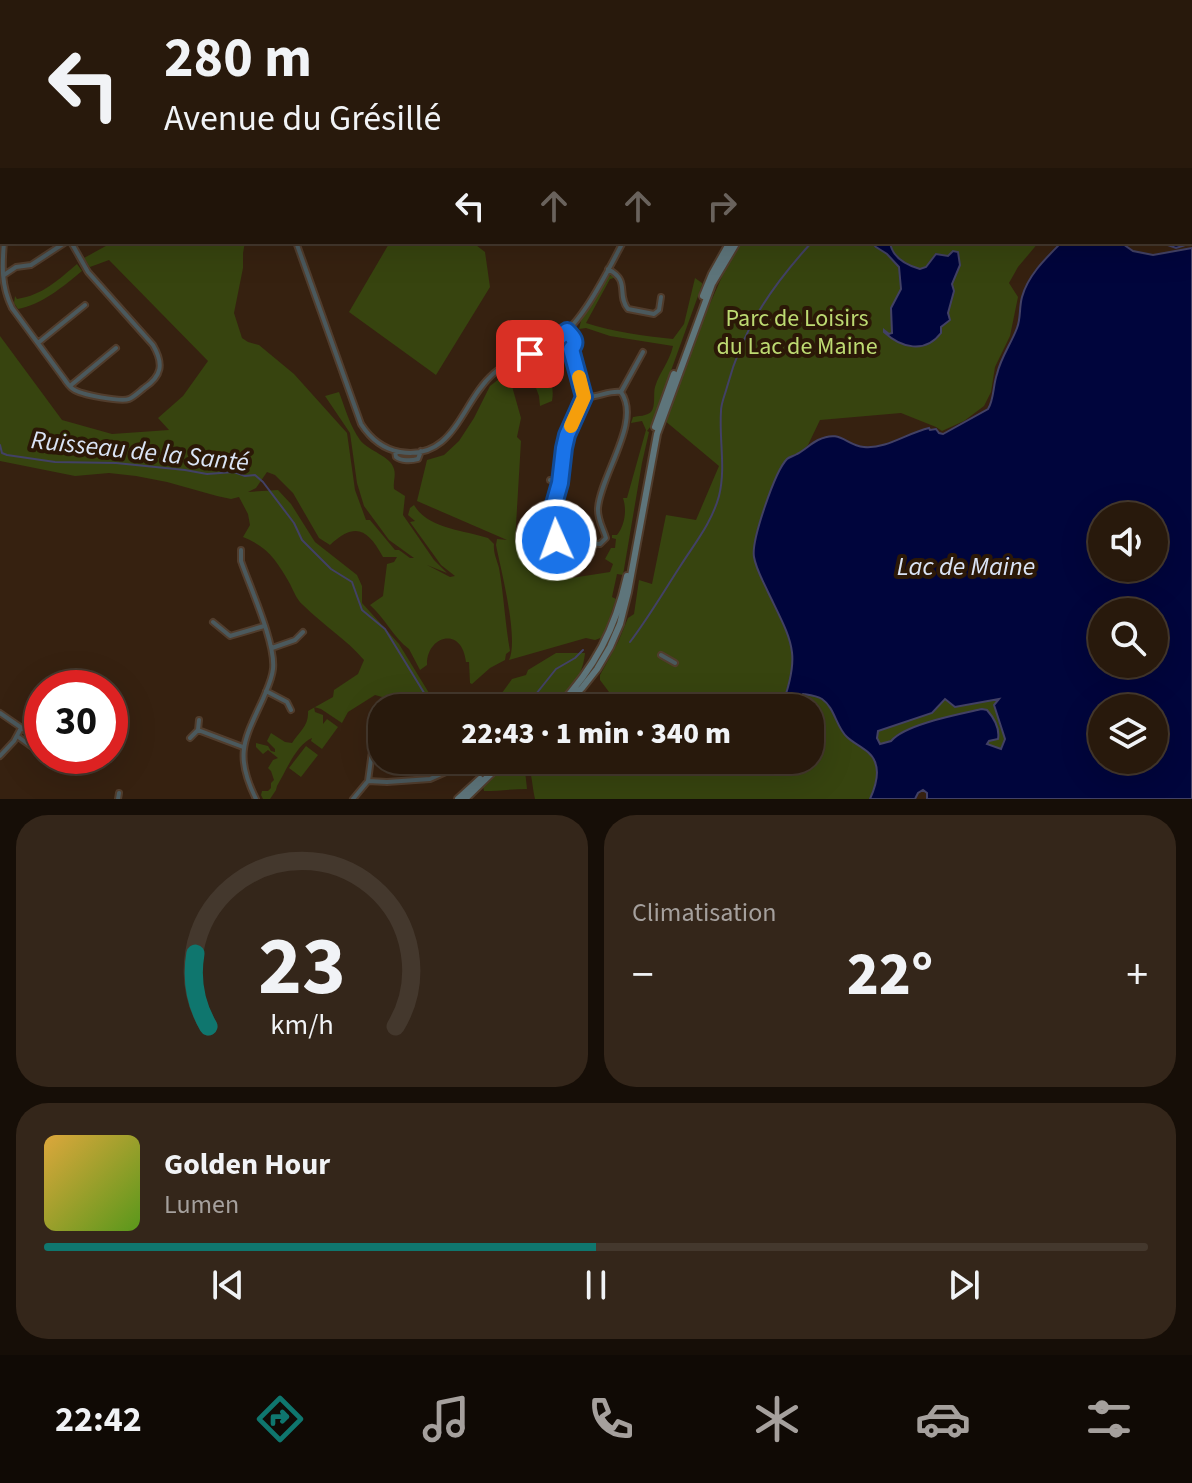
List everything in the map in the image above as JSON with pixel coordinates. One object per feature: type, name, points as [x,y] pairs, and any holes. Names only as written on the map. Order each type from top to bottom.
[{"type":"street","points":[[4,244],[1,268],[7,298],[70,386],[85,394],[130,399],[156,380],[160,369],[159,359],[153,345],[88,272],[69,244]]},
{"type":"street","points":[[4,275],[16,267],[31,265],[65,244]]},
{"type":"street","points":[[297,244],[359,419],[375,440],[395,451],[432,448],[447,437],[480,388],[495,372],[514,359],[556,341],[567,331],[581,314],[622,244]]},
{"type":"street","points":[[589,676],[621,602],[648,452],[659,414],[709,281],[729,244]]},
{"type":"street","points":[[573,694],[610,647],[624,611],[657,431],[712,284],[736,244]]},
{"type":"street","points":[[608,269],[622,282],[624,303],[628,309],[654,314],[659,310],[661,297]]},
{"type":"street","points":[[38,343],[85,305]]},
{"type":"street","points":[[567,331],[574,340],[571,349],[584,397],[567,435],[554,504],[554,535],[565,545],[579,542],[597,544],[605,540],[598,517],[598,504],[625,427],[627,405],[621,392]]},
{"type":"street","points":[[556,341],[564,350],[571,349]]},
{"type":"street","points":[[70,386],[116,348]]},
{"type":"street","points":[[621,392],[643,352]]},
{"type":"street","points":[[584,397],[621,392]]},
{"type":"street","points":[[550,480],[560,483]]},
{"type":"street","points":[[553,553],[559,542]]},
{"type":"street","points":[[241,550],[241,561],[272,648],[273,669],[243,747],[243,764],[256,799]]},
{"type":"street","points":[[213,622],[230,636],[264,626]]},
{"type":"street","points":[[272,648],[295,640],[303,632]]},
{"type":"street","points":[[661,655],[675,663]]},
{"type":"street","points":[[266,691],[287,702],[291,710]]},
{"type":"street","points":[[0,713],[24,730]]},
{"type":"street","points":[[190,738],[198,730],[199,720]]},
{"type":"street","points":[[0,756],[21,728]]},
{"type":"street","points":[[198,730],[243,747]]},
{"type":"street","points":[[17,736],[24,741]]},
{"type":"street","points":[[353,799],[368,781],[369,774]]},
{"type":"street","points":[[368,781],[430,779],[441,774]]},
{"type":"street","points":[[458,799],[488,774]]},
{"type":"street","points":[[465,799],[490,774]]},
{"type":"green space","points":[[109,244],[245,244],[234,313],[242,338],[259,345],[294,374],[347,433],[355,490],[366,520],[370,520],[395,550],[414,558],[389,540],[364,506],[357,483],[350,433],[325,396],[339,392],[360,440],[392,465],[395,471],[394,489],[405,496],[403,515],[434,560],[447,573],[427,565],[450,577],[455,576],[441,565],[410,522],[415,521],[408,515],[414,505],[437,524],[488,538],[494,544],[510,651],[505,660],[472,684],[469,662],[466,662],[463,650],[452,639],[445,639],[432,647],[427,665],[420,670],[409,649],[370,605],[383,596],[387,564],[397,557],[383,557],[372,540],[361,532],[347,533],[330,545],[319,538],[293,493],[275,475],[267,472],[256,488],[248,492],[278,490],[291,504],[315,542],[357,575],[362,586],[362,603],[399,644],[431,694],[368,694],[368,699],[348,712],[342,723],[315,707],[333,697],[334,690],[358,674],[364,660],[301,603],[271,556],[243,537],[250,525],[239,497],[231,499],[136,476],[109,473],[75,476],[0,461],[0,336],[62,420],[112,434],[169,430],[158,418],[183,396],[208,361],[109,260],[90,267],[84,258]]},
{"type":"green space","points":[[389,244],[475,244],[485,252],[490,287],[436,375],[349,312]]},
{"type":"green space","name":"Parc de Loisirs du Lac de Maine","points":[[740,244],[1037,244],[1009,283],[1018,297],[1010,336],[995,367],[991,392],[984,406],[964,421],[942,431],[901,413],[820,420],[808,445],[800,453],[787,458],[763,511],[756,534],[754,557],[789,634],[793,650],[792,672],[785,694],[610,694],[600,680],[628,618],[634,614],[639,580],[652,584],[666,515],[696,520],[719,466],[664,420],[693,342],[732,254]]},
{"type":"green space","points":[[77,264],[82,271],[68,283],[44,299],[18,309],[14,303],[15,296],[17,299],[26,297],[42,290]]},
{"type":"green space","points":[[611,275],[618,282],[610,279],[586,323],[662,338],[673,339],[684,324],[695,278],[702,285],[647,431],[623,575],[617,574],[612,597],[616,599],[603,637],[595,640],[586,638],[509,660],[512,650],[511,621],[496,545],[497,539],[507,540],[417,501],[427,460],[444,455],[459,441],[490,386],[508,372],[521,418],[517,437],[521,441],[515,542],[521,543],[532,560],[539,564],[545,555],[556,562],[549,571],[565,579],[610,572],[613,564],[605,559],[611,548],[615,548],[616,539],[612,535],[617,535],[623,522],[623,498],[627,498],[646,430],[642,421],[631,423],[633,417],[647,414],[653,409],[655,387],[673,346],[579,329],[607,277]]},
{"type":"green space","points":[[540,358],[550,379],[553,395],[552,401],[540,406],[528,367],[530,362]]},
{"type":"green space","points":[[556,653],[585,653],[581,671],[563,694],[501,694],[512,679],[526,675],[528,670]]},
{"type":"green space","points":[[1001,698],[999,723],[1005,739],[1001,749],[986,745],[989,741],[987,710],[982,709],[921,725],[885,743],[880,744],[877,738],[877,731],[932,713],[945,699],[955,707]]},
{"type":"green space","points":[[824,701],[843,733],[873,758],[877,767],[870,799],[535,799],[531,774],[824,774]]},
{"type":"green space","points":[[314,708],[315,712],[323,715],[323,724],[327,719],[338,727],[322,749],[311,741],[312,738],[306,741],[292,759],[270,799],[263,799],[262,791],[268,791],[274,780],[268,768],[278,758],[268,750],[263,754],[256,743],[268,746],[275,752],[267,741],[271,733],[292,743],[305,725],[308,711]]},
{"type":"green space","points":[[306,746],[318,755],[301,777],[289,768]]},
{"type":"green space","points":[[525,774],[527,789],[484,791],[483,786],[497,775]]},
{"type":"water","points":[[891,244],[900,260],[920,269],[926,267],[936,254],[948,256],[953,251],[958,252],[960,265],[952,284],[950,320],[941,327],[941,333],[935,340],[920,346],[905,345],[884,332],[892,333],[891,308],[901,289],[899,267],[875,246]]},
{"type":"water","name":"Lac de Maine","points":[[1060,244],[1123,244],[1133,251],[1153,255],[1192,248],[1192,799],[927,799],[927,793],[923,790],[915,799],[870,799],[877,776],[875,762],[870,754],[843,733],[824,701],[824,694],[785,694],[791,674],[791,648],[754,557],[765,506],[782,466],[787,459],[826,437],[838,437],[864,447],[881,446],[929,428],[943,434],[988,409],[999,368],[1018,324],[1021,301],[1029,281]],"holes":[[[945,699],[955,707],[999,699],[994,705],[1005,739],[1001,749],[987,744],[998,739],[998,731],[990,713],[982,709],[920,725],[891,741],[880,744],[877,738],[878,731],[932,713]]]},
{"type":"water","points":[[1165,244],[1189,244],[1176,248]]},
{"type":"waterway","name":"Ruisseau de la Santé","points":[[630,642],[712,515],[722,475],[721,408],[741,346],[760,309],[810,244]]},
{"type":"waterway","name":"Ruisseau de la Santé","points":[[0,445],[2,453],[7,455],[55,462],[116,463],[207,474],[234,472],[245,476],[255,475],[294,523],[302,540],[331,569],[352,582],[362,610],[385,629],[426,696],[452,706],[510,704],[536,694],[556,669],[583,650]]},
{"type":"slow traffic","points":[[571,426],[584,397],[579,377]]},
{"type":"route","points":[[530,354],[548,346],[567,331],[574,340],[571,349],[584,397],[564,448],[554,504],[556,540]]}]
